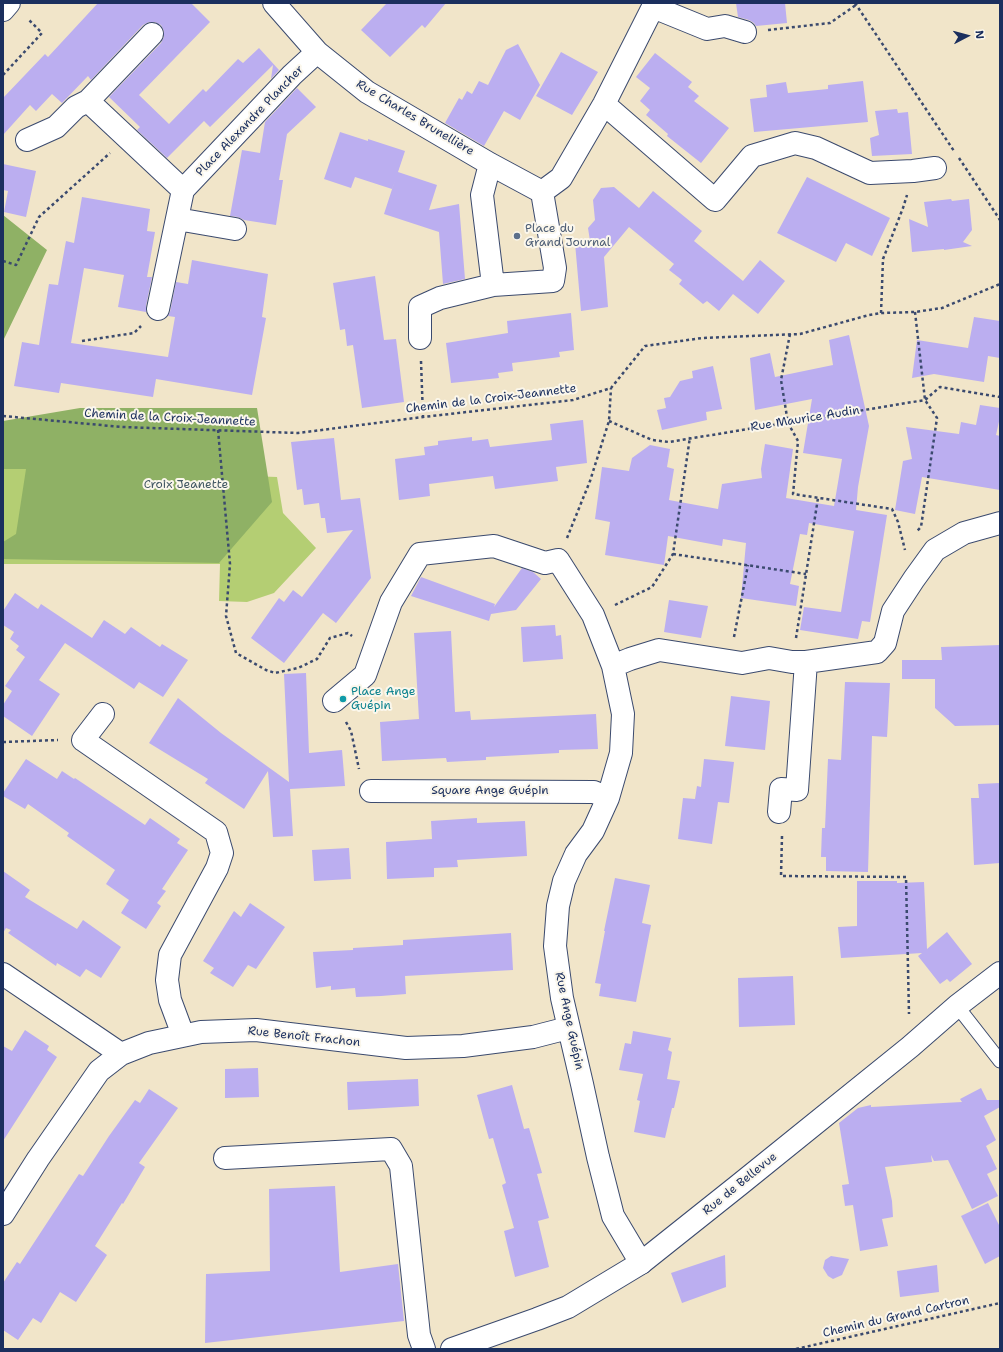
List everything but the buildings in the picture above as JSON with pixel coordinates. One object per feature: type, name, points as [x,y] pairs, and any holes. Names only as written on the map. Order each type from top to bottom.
[{"type":"street","points":[[3,10],[9,3]]},
{"type":"street","name":"Rue Charles Brunellière","points":[[274,3],[317,52],[367,92],[490,164],[542,192]]},
{"type":"street","points":[[420,338],[420,307],[440,298],[493,285],[553,281],[555,268],[542,192],[561,178],[604,104],[653,5],[707,29],[725,26],[745,32]]},
{"type":"street","points":[[27,140],[56,128],[76,107],[88,101],[152,34]]},
{"type":"street","name":"Place Alexandre Plancher","points":[[183,190],[286,81],[317,52]]},
{"type":"street","points":[[88,101],[183,190],[158,309]]},
{"type":"street","points":[[604,104],[715,200],[752,156],[794,143],[816,148],[870,173],[913,171],[935,168]]},
{"type":"street","points":[[490,164],[482,195],[493,285]]},
{"type":"street","points":[[177,219],[235,229]]},
{"type":"street","points":[[613,666],[659,650],[742,663],[769,658],[799,662],[877,652],[885,643],[893,611],[935,550],[964,533],[1000,523]]},
{"type":"street","points":[[334,701],[365,675],[391,602],[420,554],[494,546],[545,563],[558,560]]},
{"type":"street","name":"Rue Ange Guépin","points":[[558,560],[593,615],[613,666],[623,714],[621,753],[608,798],[593,831],[576,854],[564,881],[558,906],[555,946],[562,998],[568,1028],[613,1216],[641,1263]]},
{"type":"street","points":[[779,812],[780,789],[797,790],[799,662]]},
{"type":"street","points":[[103,714],[83,740],[216,832],[222,853],[217,868],[170,954],[167,980],[170,1000],[183,1036]]},
{"type":"street","name":"Square Ange Guépin","points":[[371,791],[594,792],[608,798]]},
{"type":"street","points":[[3,974],[121,1054]]},
{"type":"street","name":"Rue de Bellevue","points":[[452,1349],[478,1345],[568,1307],[641,1263],[910,1047],[957,1006],[1000,974]]},
{"type":"street","name":"Rue Benoît Frachon","points":[[3,1214],[99,1071],[121,1054],[149,1043],[201,1032],[256,1030],[406,1048],[471,1045],[533,1037],[568,1028]]},
{"type":"street","points":[[225,1158],[390,1150],[401,1166],[419,1335],[424,1349]]},
{"type":"lane","points":[[957,1006],[1000,1061]]},
{"type":"path","points":[[745,32],[830,23],[856,4],[1000,220]]},
{"type":"path","points":[[3,74],[42,33],[27,18]]},
{"type":"path","points":[[3,261],[16,265],[39,217],[126,138]]},
{"type":"path","points":[[881,313],[883,259],[903,208],[913,171]]},
{"type":"path","points":[[558,560],[590,481],[609,421],[611,388],[645,346],[702,338],[800,334],[881,313],[915,312],[942,308],[1000,284]]},
{"type":"path","points":[[82,341],[134,333],[158,309]]},
{"type":"path","points":[[915,312],[925,400],[937,418],[921,527],[917,532]]},
{"type":"path","points":[[790,334],[781,380],[788,422],[798,441],[793,494],[892,509],[898,522],[914,579]]},
{"type":"path","points":[[420,338],[423,417]]},
{"type":"path","points":[[925,400],[940,387],[1000,397]]},
{"type":"path","name":"Chemin de la Croix-Jeannette","points":[[3,416],[122,427],[298,433],[573,400],[611,388]]},
{"type":"path","name":"Rue Maurice Audin","points":[[609,421],[652,440],[670,442],[690,437],[925,400]]},
{"type":"path","points":[[218,430],[230,564],[226,616],[236,653],[266,670],[275,673],[298,668],[317,659],[330,638],[348,633]]},
{"type":"path","points":[[593,615],[652,587],[673,554],[690,437]]},
{"type":"path","points":[[799,662],[806,574],[818,498]]},
{"type":"path","points":[[904,547],[908,542]]},
{"type":"path","points":[[673,554],[806,574]]},
{"type":"path","points":[[729,661],[748,565]]},
{"type":"path","points":[[334,701],[351,731],[363,784],[371,791]]},
{"type":"path","points":[[3,742],[83,740]]},
{"type":"path","points":[[779,812],[782,836],[781,876],[906,877],[910,1047]]},
{"type":"path","name":"Chemin du Grand Cartron","points":[[796,1349],[1000,1303]]},
{"type":"green space","points":[[3,215],[47,250],[3,341]]},
{"type":"green space","name":"Croix Jeanette","points":[[80,408],[257,408],[272,502],[219,563],[3,559],[3,542],[16,534],[26,469],[3,469],[3,421]]},
{"type":"green space","points":[[26,468],[277,477],[283,513],[316,548],[274,593],[247,602],[219,601],[220,564],[3,564],[3,469]]},
{"type":"place","name":"Place du Grand Journal","points":[[517,236]]},
{"type":"place","name":"Place Ange Guépin","points":[[343,699]]}]
